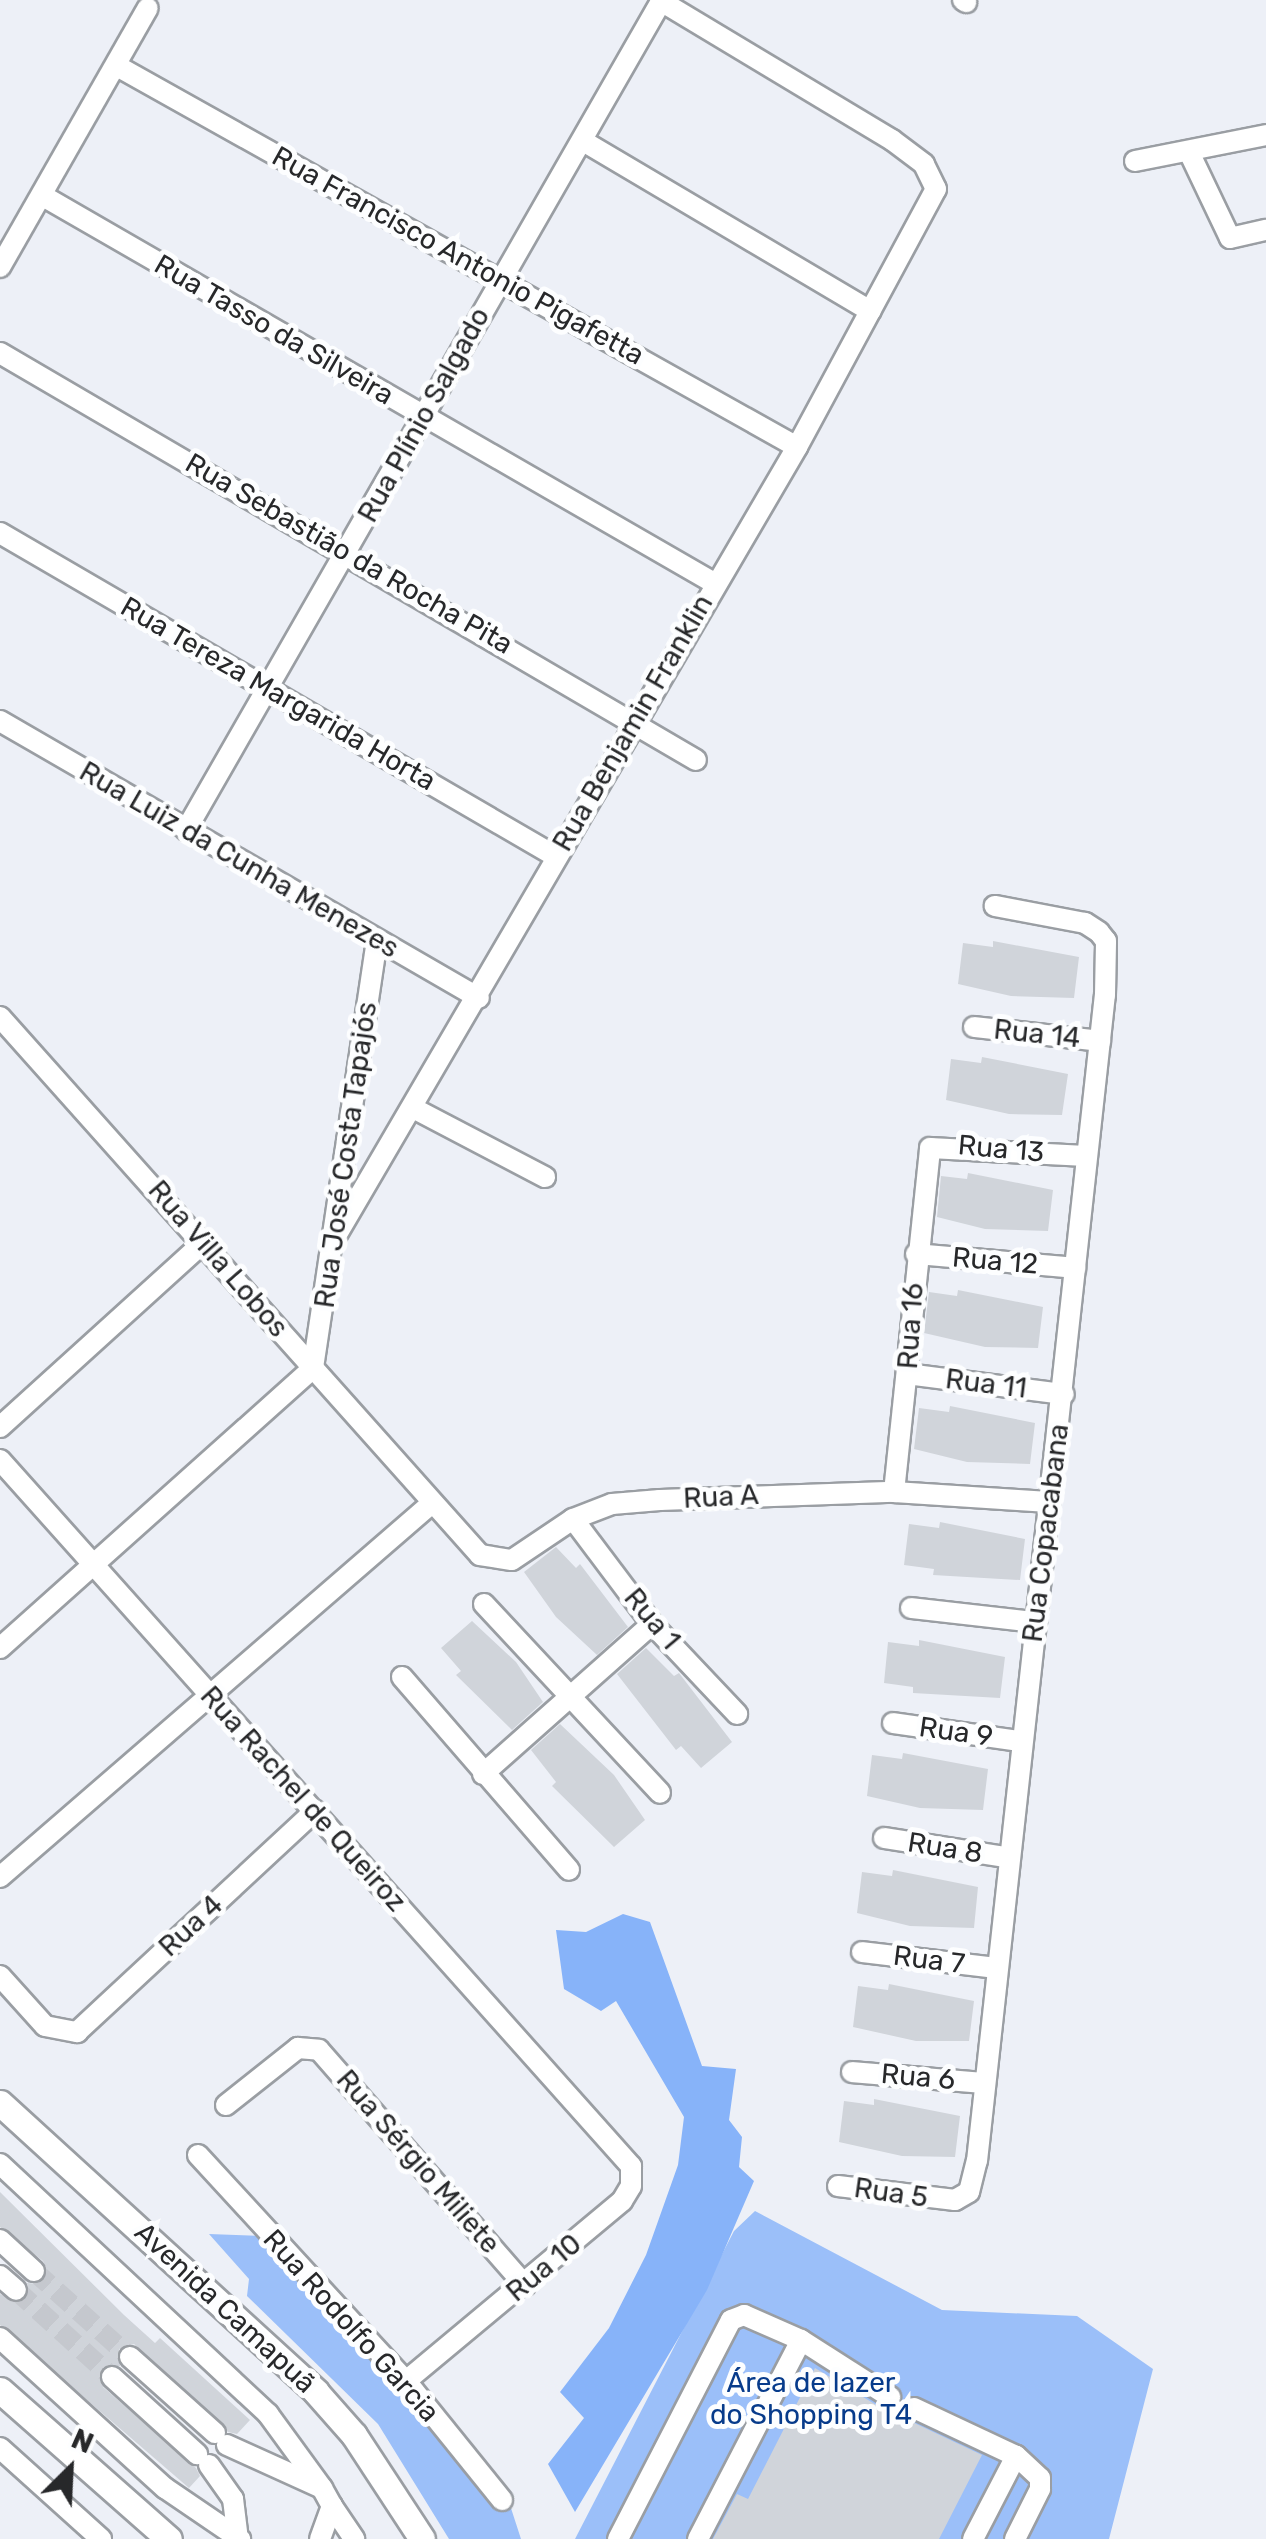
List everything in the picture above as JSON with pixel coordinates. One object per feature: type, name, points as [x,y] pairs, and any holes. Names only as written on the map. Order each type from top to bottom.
[{"type":"main road","name":"Avenida Camapuã","points":[[0,2103],[316,2392],[354,2436],[422,2539]]},
{"type":"main road","points":[[0,2390],[169,2539]]},
{"type":"street","name":"Rua Plínio Salgado","points":[[186,830],[662,1]]},
{"type":"street","name":"Rua Benjamin Franklin","points":[[336,1236],[479,998],[556,856],[797,447],[929,209],[934,176],[912,153],[662,1]]},
{"type":"street","points":[[0,267],[148,8]]},
{"type":"street","name":"Rua Francisco Antonio Pigafetta","points":[[117,66],[797,447]]},
{"type":"street","points":[[1135,161],[1266,136]]},
{"type":"street","points":[[583,141],[870,311]]},
{"type":"street","points":[[1190,152],[1230,238],[1266,230]]},
{"type":"street","name":"Rua Tasso da Silveira","points":[[43,196],[714,583]]},
{"type":"street","name":"Rua Sebastião da Rocha Pita","points":[[0,353],[348,552],[696,760]]},
{"type":"street","name":"Rua Tereza Margarida Horta","points":[[0,533],[556,856]]},
{"type":"street","name":"Rua Luiz da Cunha Menezes","points":[[0,721],[479,998]]},
{"type":"street","name":"Rua Copacabana","points":[[977,2161],[1018,1741],[1064,1394],[1100,1041],[1106,942],[1076,921],[995,906]]},
{"type":"street","name":"Rua José Costa Tapajós","points":[[314,1368],[378,941]]},
{"type":"street","name":"Rua Villa Lobos","points":[[0,1017],[432,1503]]},
{"type":"street","name":"Rua 14","points":[[974,1027],[1100,1041]]},
{"type":"street","points":[[413,1108],[545,1177]]},
{"type":"street","name":"Rua 13","points":[[925,1160],[930,1148],[940,1144],[1086,1156]]},
{"type":"street","name":"Rua 16","points":[[894,1492],[925,1160]]},
{"type":"street","points":[[0,1428],[204,1242]]},
{"type":"street","name":"Rua 12","points":[[916,1254],[1075,1268]]},
{"type":"street","points":[[0,1648],[314,1368]]},
{"type":"street","name":"Rua 11","points":[[907,1374],[1064,1394]]},
{"type":"street","name":"Rua Rachel de Queiroz","points":[[0,1460],[606,2138]]},
{"type":"street","name":"Rua A","points":[[432,1503],[467,1543],[496,1560],[525,1552],[573,1518],[612,1504],[894,1492],[1049,1502]]},
{"type":"street","points":[[0,1877],[432,1503]]},
{"type":"street","name":"Rua 1","points":[[573,1518],[652,1624],[737,1714]]},
{"type":"street","points":[[484,1604],[660,1793]]},
{"type":"street","points":[[910,1608],[1034,1622]]},
{"type":"street","points":[[482,1774],[652,1624]]},
{"type":"street","points":[[402,1677],[568,1870]]},
{"type":"street","name":"Rua 9","points":[[893,1724],[1018,1741]]},
{"type":"street","name":"Rua 4","points":[[0,1976],[38,2021],[63,2034],[90,2022],[315,1810]]},
{"type":"street","name":"Rua 8","points":[[884,1838],[1006,1857]]},
{"type":"street","name":"Rua 7","points":[[862,1952],[997,1968]]},
{"type":"street","name":"Rua Sérgio Miliete","points":[[226,2105],[306,2045],[320,2050],[525,2285]]},
{"type":"street","name":"Rua 6","points":[[852,2072],[983,2083]]},
{"type":"street","name":"Rua 10","points":[[406,2381],[525,2285],[631,2186],[631,2166],[606,2138]]},
{"type":"street","name":"Rua Rodolfo Garcia","points":[[198,2155],[406,2381],[502,2500]]},
{"type":"street","name":"Rua 5","points":[[838,2186],[954,2200],[969,2192],[977,2161]]},
{"type":"street","points":[[0,2164],[268,2414],[354,2539]]},
{"type":"street","points":[[0,2240],[34,2271]]},
{"type":"street","points":[[618,2539],[730,2320],[744,2315],[801,2340],[890,2396]]},
{"type":"street","points":[[0,2338],[166,2488],[239,2538]]},
{"type":"street","points":[[698,2539],[801,2340]]},
{"type":"street","points":[[130,2357],[221,2439],[327,2497]]},
{"type":"street","points":[[112,2377],[203,2459],[232,2499],[239,2538]]},
{"type":"street","points":[[914,2408],[1016,2456],[1040,2478],[1040,2489],[1015,2539]]},
{"type":"street","points":[[0,2448],[101,2539]]},
{"type":"street","points":[[973,2539],[1016,2456]]},
{"type":"street","points":[[320,2539],[327,2497]]},
{"type":"green space","name":"Área de lazer do Shopping T4","points":[[755,2211],[942,2310],[1077,2316],[1153,2369],[1109,2539],[575,2539],[734,2231]]},
{"type":"green space","points":[[209,2234],[266,2236],[509,2502],[521,2539],[449,2539],[378,2424],[247,2296],[249,2279]]},
{"type":"shaded area","points":[[623,1914],[650,1922],[702,2066],[736,2069],[729,2120],[742,2137],[739,2167],[754,2181],[707,2290],[575,2512],[548,2464],[584,2418],[560,2392],[609,2328],[646,2255],[678,2165],[684,2117],[616,2001],[601,2011],[564,1989],[556,1930],[586,1932]]},
{"type":"building","points":[[993,941],[1079,957],[1074,998],[1011,996],[958,984],[963,943],[993,947]]},
{"type":"building","points":[[982,1057],[1068,1074],[1062,1115],[1009,1114],[946,1100],[951,1059],[981,1063]]},
{"type":"building","points":[[968,1173],[1053,1190],[1048,1231],[985,1229],[937,1217],[941,1176],[967,1179]]},
{"type":"building","points":[[958,1290],[1043,1307],[1038,1348],[985,1347],[924,1333],[929,1292],[957,1296]]},
{"type":"building","points":[[950,1406],[1035,1423],[1030,1464],[967,1462],[914,1449],[919,1408],[949,1412]]},
{"type":"building","points":[[940,1522],[1025,1539],[1020,1580],[933,1575],[934,1569],[904,1565],[909,1524],[939,1528]]},
{"type":"building","points":[[556,1547],[576,1568],[580,1564],[628,1627],[597,1655],[556,1617],[524,1572]]},
{"type":"building","points":[[472,1621],[516,1662],[543,1702],[512,1730],[456,1675],[461,1671],[441,1648]]},
{"type":"building","points":[[919,1640],[1005,1657],[1000,1698],[913,1693],[913,1687],[884,1683],[888,1642],[919,1646]]},
{"type":"building","points":[[646,1648],[674,1676],[679,1673],[732,1742],[701,1768],[681,1746],[676,1750],[617,1674]]},
{"type":"building","points":[[560,1724],[614,1775],[645,1820],[614,1847],[552,1786],[556,1782],[531,1750]]},
{"type":"building","points":[[903,1753],[988,1769],[983,1810],[920,1808],[867,1796],[872,1755],[902,1759]]},
{"type":"building","points":[[893,1870],[978,1887],[974,1928],[910,1926],[857,1913],[862,1872],[892,1876]]},
{"type":"building","points":[[889,1984],[974,2001],[969,2041],[916,2041],[853,2027],[858,1986],[888,1990]]},
{"type":"building","points":[[874,2099],[960,2116],[955,2157],[902,2156],[839,2142],[844,2101],[874,2105]]},
{"type":"building","points":[[0,2192],[124,2315],[155,2343],[160,2338],[250,2420],[237,2434],[228,2432],[134,2344],[119,2349],[120,2366],[103,2367],[103,2387],[196,2468],[200,2476],[189,2488],[0,2325],[0,2294],[21,2303],[29,2294],[27,2283],[39,2284],[48,2273],[43,2261],[0,2227]]},
{"type":"building","points":[[815,2368],[883,2409],[901,2405],[908,2420],[982,2455],[939,2539],[713,2539],[737,2494],[748,2499]]},
{"type":"tunnel","points":[[34,2271],[130,2357]]},
{"type":"tunnel","points":[[16,2290],[112,2377]]}]
